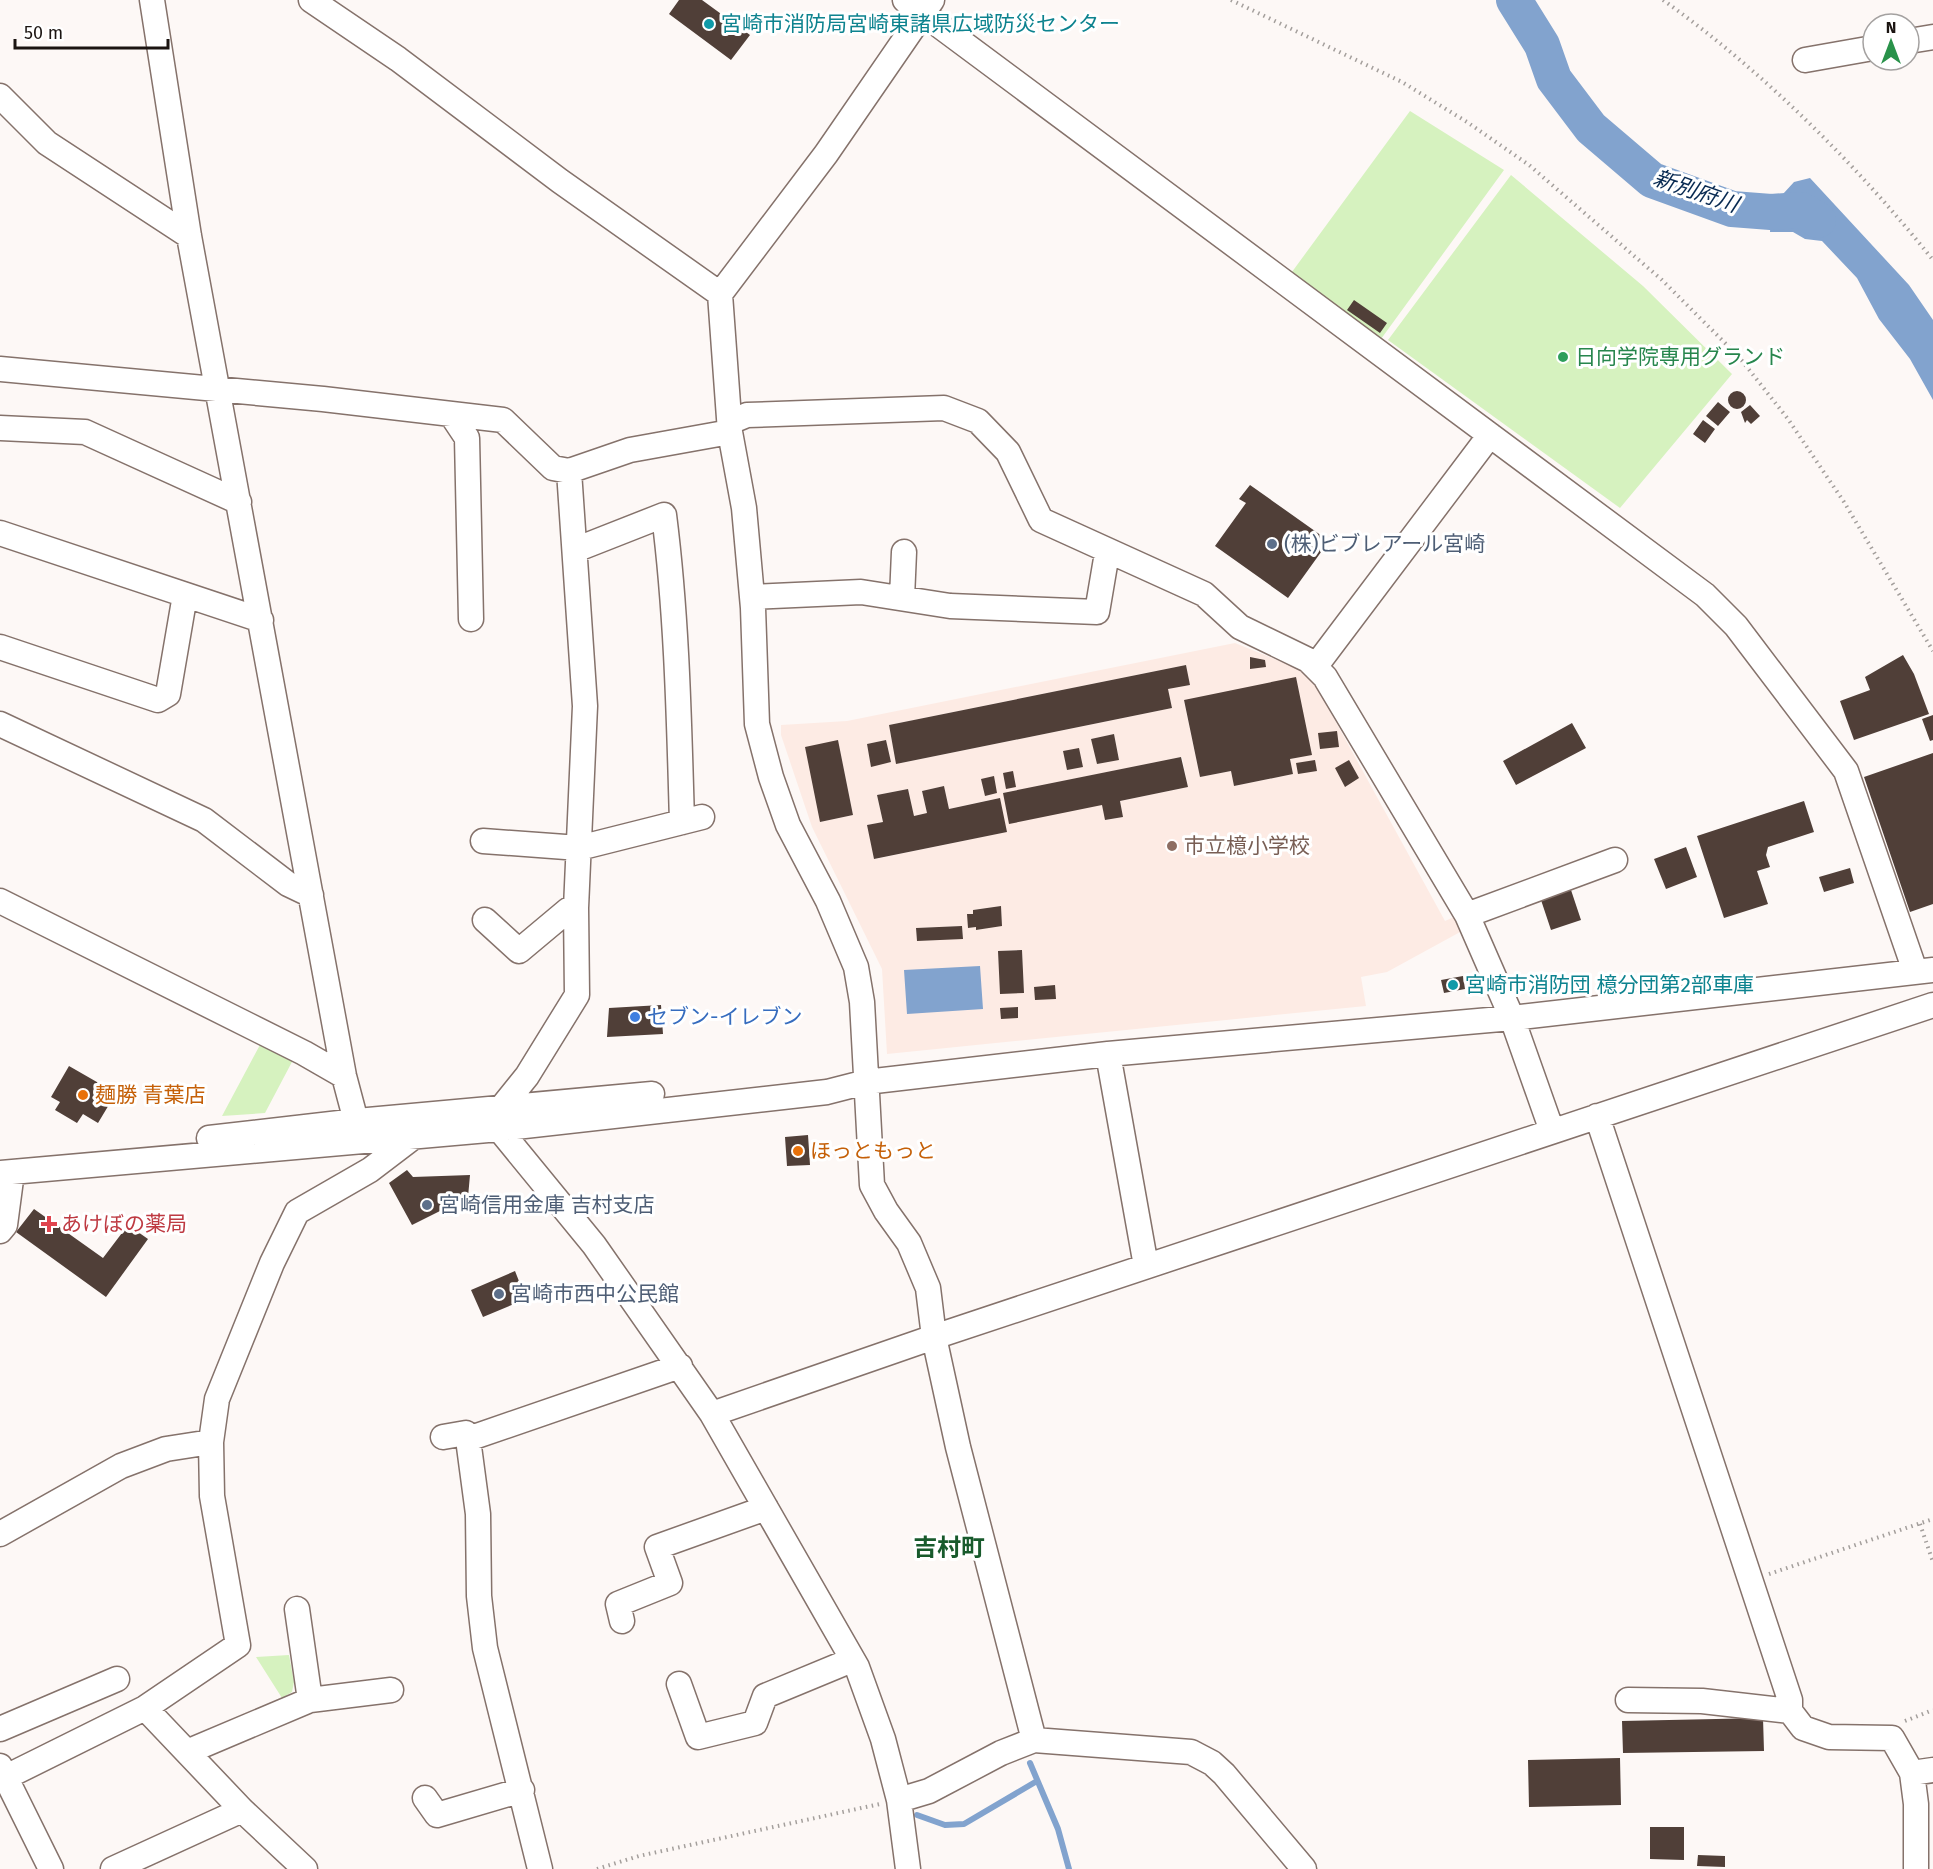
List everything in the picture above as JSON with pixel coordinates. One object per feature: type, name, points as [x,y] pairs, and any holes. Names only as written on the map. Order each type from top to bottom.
[{"type":"street","points":[[152,0],[189,236],[344,1076],[359,1130]]},
{"type":"street","points":[[311,0],[398,59],[560,181],[720,294]]},
{"type":"street","points":[[0,1231],[5,1225],[4,1167],[152,1145],[501,1118],[829,1079],[866,1082],[1108,1054],[1512,1018],[1924,970],[1846,771],[1736,626],[1705,595],[1490,435],[928,7],[905,0]]},
{"type":"street","points":[[928,7],[826,154],[720,294],[730,427],[744,508],[752,597],[757,724],[771,777],[788,825],[828,901],[856,967],[862,1002],[872,1185],[921,1267],[928,1288],[934,1337],[960,1458],[1034,1740]]},
{"type":"street","points":[[1805,60],[1861,50]]},
{"type":"street","points":[[0,96],[47,143],[189,236]]},
{"type":"street","points":[[0,369],[218,389],[503,420],[553,468],[569,471],[630,450],[730,427],[747,415],[944,408],[978,421],[1008,452],[1041,520],[1107,553],[1204,594],[1240,627],[1308,660],[1325,677],[1467,915],[1512,1018],[1552,1131]]},
{"type":"street","points":[[451,414],[467,438],[471,619]]},
{"type":"street","points":[[0,428],[85,432],[239,502]]},
{"type":"street","points":[[1315,667],[1490,435]]},
{"type":"street","points":[[359,1130],[416,1135],[501,1118],[577,995],[576,908],[585,706],[569,471]]},
{"type":"street","points":[[483,841],[579,848],[692,820],[677,665],[671,566],[664,515],[575,549]]},
{"type":"street","points":[[0,533],[261,620]]},
{"type":"street","points":[[902,598],[904,552]]},
{"type":"street","points":[[752,597],[861,592],[950,606],[1097,612],[1107,553]]},
{"type":"street","points":[[0,647],[158,700],[168,694],[185,595]]},
{"type":"street","points":[[0,724],[204,820],[288,884],[311,894]]},
{"type":"street","points":[[1467,915],[1615,860]]},
{"type":"street","points":[[0,901],[304,1053],[344,1076]]},
{"type":"street","points":[[485,920],[519,951],[568,910],[576,908]]},
{"type":"street","points":[[712,1414],[934,1337],[1933,1005]]},
{"type":"street","points":[[1108,1054],[1146,1266]]},
{"type":"street","points":[[1597,1116],[1698,1426],[1752,1579],[1790,1700],[1790,1711],[1803,1728],[1828,1737],[1892,1738],[1923,1772],[1916,1804],[1916,1869]]},
{"type":"street","points":[[501,1118],[594,1245],[712,1414],[852,1660],[883,1739],[899,1800],[908,1869]]},
{"type":"street","points":[[51,1869],[3,1771],[145,1708],[238,1645],[212,1496],[211,1442],[217,1399],[272,1263],[297,1212],[370,1170],[416,1135]]},
{"type":"street","points":[[468,1439],[680,1366]]},
{"type":"street","points":[[443,1437],[466,1433],[468,1439],[477,1514],[479,1596],[485,1648],[540,1869]]},
{"type":"street","points":[[0,1534],[121,1466],[166,1449],[211,1442]]},
{"type":"street","points":[[622,1621],[618,1604],[670,1583],[657,1546],[766,1508]]},
{"type":"street","points":[[297,1608],[310,1700]]},
{"type":"street","points":[[679,1684],[698,1737],[755,1723],[765,1696],[852,1660]]},
{"type":"street","points":[[0,1729],[117,1679]]},
{"type":"street","points":[[187,1752],[310,1700],[392,1690]]},
{"type":"street","points":[[1628,1700],[1701,1701],[1790,1711]]},
{"type":"street","points":[[145,1708],[243,1810],[305,1869]]},
{"type":"street","points":[[899,1800],[928,1791],[1001,1753],[1034,1740],[1191,1752],[1212,1763],[1224,1774],[1304,1869]]},
{"type":"street","points":[[425,1798],[437,1815],[522,1790]]},
{"type":"street","points":[[113,1869],[243,1810]]},
{"type":"path","points":[[1231,0],[1402,82],[1467,122],[1529,165],[1662,280],[1739,357],[1788,418],[1844,502],[1933,651]]},
{"type":"path","points":[[1663,0],[1754,74],[1837,151],[1884,200],[1933,260]]},
{"type":"path","points":[[1752,1579],[1933,1519]]},
{"type":"path","points":[[1920,1524],[1933,1562]]},
{"type":"path","points":[[1892,1738],[1906,1720],[1933,1710]]},
{"type":"path","points":[[597,1869],[650,1853],[899,1800]]},
{"type":"shaded area","name":"市立檍小学校","points":[[1235,643],[1309,673],[1445,921],[1454,917],[1462,931],[1387,972],[1361,977],[1366,1006],[887,1054],[882,969],[812,827],[781,735],[781,725],[847,721]],"holes":[[[1186,665],[1190,685],[1168,689],[1172,708],[896,764],[889,725]],[[1184,701],[1312,754],[1290,759],[1293,774],[1234,786],[1231,771],[1200,777]],[[1114,734],[1119,759],[1097,764],[1092,739]],[[886,740],[891,762],[871,766],[867,744]],[[838,741],[853,815],[820,822]],[[1182,757],[1188,787],[1120,801],[1123,817],[1106,820],[1102,805],[1003,793]],[[944,786],[949,809],[999,798],[1006,832],[875,859],[867,825],[883,822],[877,795],[908,789],[914,816],[927,813],[922,791]],[[1001,906],[1002,925],[977,930],[976,927],[969,928],[968,914],[973,914],[973,910]],[[962,926],[963,938],[917,940],[916,928]],[[1022,950],[1024,993],[999,951]]]},
{"type":"green space","points":[[1410,111],[1504,170],[1381,339],[1289,276]]},
{"type":"green space","name":"日向学院専用グランド","points":[[1511,175],[1643,286],[1732,374],[1620,508],[1388,340]]},
{"type":"green space","points":[[261,1043],[293,1060],[265,1113],[222,1116]]},
{"type":"green space","points":[[289,1655],[294,1682],[292,1692],[282,1698],[256,1657]]},
{"type":"water","points":[[1810,178],[1909,285],[1933,320],[1933,400],[1910,359],[1879,319],[1857,278],[1822,241],[1805,239],[1793,232],[1770,232],[1772,196],[1783,194],[1794,182]]},
{"type":"water","points":[[980,966],[983,1009],[907,1014],[904,970]]},
{"type":"building","name":"宮崎市消防局宮崎東諸県広域防災センター","points":[[679,0],[702,0],[750,35],[731,60],[669,14]]},
{"type":"building","points":[[1354,300],[1387,323],[1380,333],[1347,310]]},
{"type":"building","points":[[1737,391],[1743,394],[1746,400],[1743,406],[1737,409],[1731,406],[1728,400],[1731,394]]},
{"type":"building","points":[[1718,402],[1730,412],[1718,426],[1706,416]]},
{"type":"building","points":[[1750,405],[1760,416],[1751,424],[1747,420],[1745,423],[1741,412]]},
{"type":"building","points":[[1703,420],[1715,429],[1705,443],[1693,434]]},
{"type":"building","name":"(株)ビブレアール宮崎","points":[[1250,485],[1329,541],[1288,598],[1215,546],[1246,503],[1239,499]]},
{"type":"building","points":[[1903,655],[1914,674],[1929,714],[1854,740],[1840,701],[1870,690],[1865,677]]},
{"type":"building","points":[[1250,657],[1265,660],[1266,667],[1250,669]]},
{"type":"building","points":[[1186,665],[1190,685],[1168,689],[1172,708],[896,764],[889,725]]},
{"type":"building","points":[[1296,677],[1312,755],[1290,759],[1293,774],[1234,786],[1231,771],[1200,777],[1184,700]]},
{"type":"building","points":[[1933,715],[1933,740],[1930,741],[1922,719]]},
{"type":"building","points":[[1572,723],[1586,748],[1516,785],[1503,761]]},
{"type":"building","points":[[1337,731],[1339,747],[1320,749],[1318,733]]},
{"type":"building","points":[[1114,734],[1119,760],[1097,764],[1091,739]]},
{"type":"building","points":[[838,740],[853,815],[820,822],[805,747]]},
{"type":"building","points":[[886,740],[891,762],[871,767],[867,744]]},
{"type":"building","points":[[1079,748],[1083,767],[1067,770],[1063,751]]},
{"type":"building","points":[[1933,753],[1933,904],[1910,912],[1864,777]]},
{"type":"building","points":[[1181,757],[1188,787],[1120,801],[1123,817],[1105,820],[1102,805],[1009,824],[1003,793]]},
{"type":"building","points":[[1315,760],[1317,771],[1298,774],[1296,763]]},
{"type":"building","points":[[1349,760],[1359,778],[1345,787],[1335,768]]},
{"type":"building","points":[[1013,771],[1016,787],[1006,789],[1003,773]]},
{"type":"building","points":[[994,776],[997,793],[985,796],[981,779]]},
{"type":"building","points":[[944,786],[949,809],[1000,798],[1007,832],[874,859],[867,825],[883,822],[877,795],[908,789],[914,816],[927,813],[922,791]]},
{"type":"building","points":[[1804,801],[1814,832],[1768,847],[1766,855],[1770,867],[1757,871],[1768,904],[1724,918],[1697,836]]},
{"type":"building","points":[[1686,847],[1697,877],[1666,889],[1654,859]]},
{"type":"building","points":[[1850,868],[1854,883],[1824,892],[1819,877]]},
{"type":"building","points":[[1571,890],[1581,920],[1551,930],[1541,900]]},
{"type":"building","points":[[1001,906],[1002,926],[976,930],[976,927],[968,928],[967,914],[973,914],[973,910]]},
{"type":"building","points":[[962,926],[963,939],[917,941],[916,928]]},
{"type":"building","points":[[1022,950],[1024,993],[1000,994],[998,951]]},
{"type":"building","name":"宮崎市消防団 檍分団第2部車庫","points":[[1463,976],[1465,989],[1444,993],[1441,980]]},
{"type":"building","points":[[1055,985],[1056,999],[1035,1000],[1034,987]]},
{"type":"building","name":"セブン-イレブン","points":[[661,1005],[663,1034],[607,1037],[609,1008]]},
{"type":"building","points":[[1018,1007],[1018,1018],[1001,1019],[1000,1008]]},
{"type":"building","name":"麺勝 青葉店","points":[[69,1066],[116,1093],[98,1123],[83,1114],[77,1123],[55,1110],[60,1102],[51,1097]]},
{"type":"building","name":"ほっともっと","points":[[808,1135],[810,1165],[787,1166],[785,1137]]},
{"type":"building","name":"宮崎信用金庫 吉村支店","points":[[407,1170],[413,1177],[470,1175],[468,1197],[412,1225],[389,1183]]},
{"type":"building","points":[[34,1209],[103,1258],[128,1225],[148,1239],[106,1297],[16,1232]]},
{"type":"building","name":"宮崎市西中公民館","points":[[515,1271],[526,1299],[483,1317],[471,1290]]},
{"type":"building","points":[[1763,1718],[1764,1751],[1623,1753],[1622,1721]]},
{"type":"building","points":[[1620,1758],[1621,1805],[1529,1807],[1528,1760]]},
{"type":"building","points":[[1650,1827],[1684,1827],[1684,1860],[1650,1859]]},
{"type":"building","points":[[1698,1855],[1725,1856],[1725,1867],[1697,1866]]},
{"type":"waterway","name":"新別府川","points":[[1514,0],[1542,45],[1554,79],[1591,128],[1652,180],[1732,209],[1771,212],[1801,210],[1818,220]]},
{"type":"waterway","points":[[1030,1763],[1058,1829],[1069,1869]]},
{"type":"waterway","points":[[917,1815],[945,1825],[964,1824],[1037,1781]]},
{"type":"place","name":"宮崎市消防局宮崎東諸県広域防災センター","points":[[709,24]]},
{"type":"place","name":"日向学院専用グランド","points":[[1563,357]]},
{"type":"place","name":"(株)ビブレアール宮崎","points":[[1272,544]]},
{"type":"place","name":"市立檍小学校","points":[[1172,846]]},
{"type":"place","name":"宮崎市消防団 檍分団第2部車庫","points":[[1453,985]]},
{"type":"place","name":"セブン-イレブン","points":[[635,1017]]},
{"type":"place","name":"麺勝 青葉店","points":[[83,1095]]},
{"type":"place","name":"ほっともっと","points":[[798,1151]]},
{"type":"place","name":"宮崎信用金庫 吉村支店","points":[[427,1205]]},
{"type":"place","name":"あけぼの薬局","points":[[49,1224]]},
{"type":"place","name":"宮崎市西中公民館","points":[[499,1294]]},
{"type":"district","name":"吉村町","points":[[949,1548]]}]
